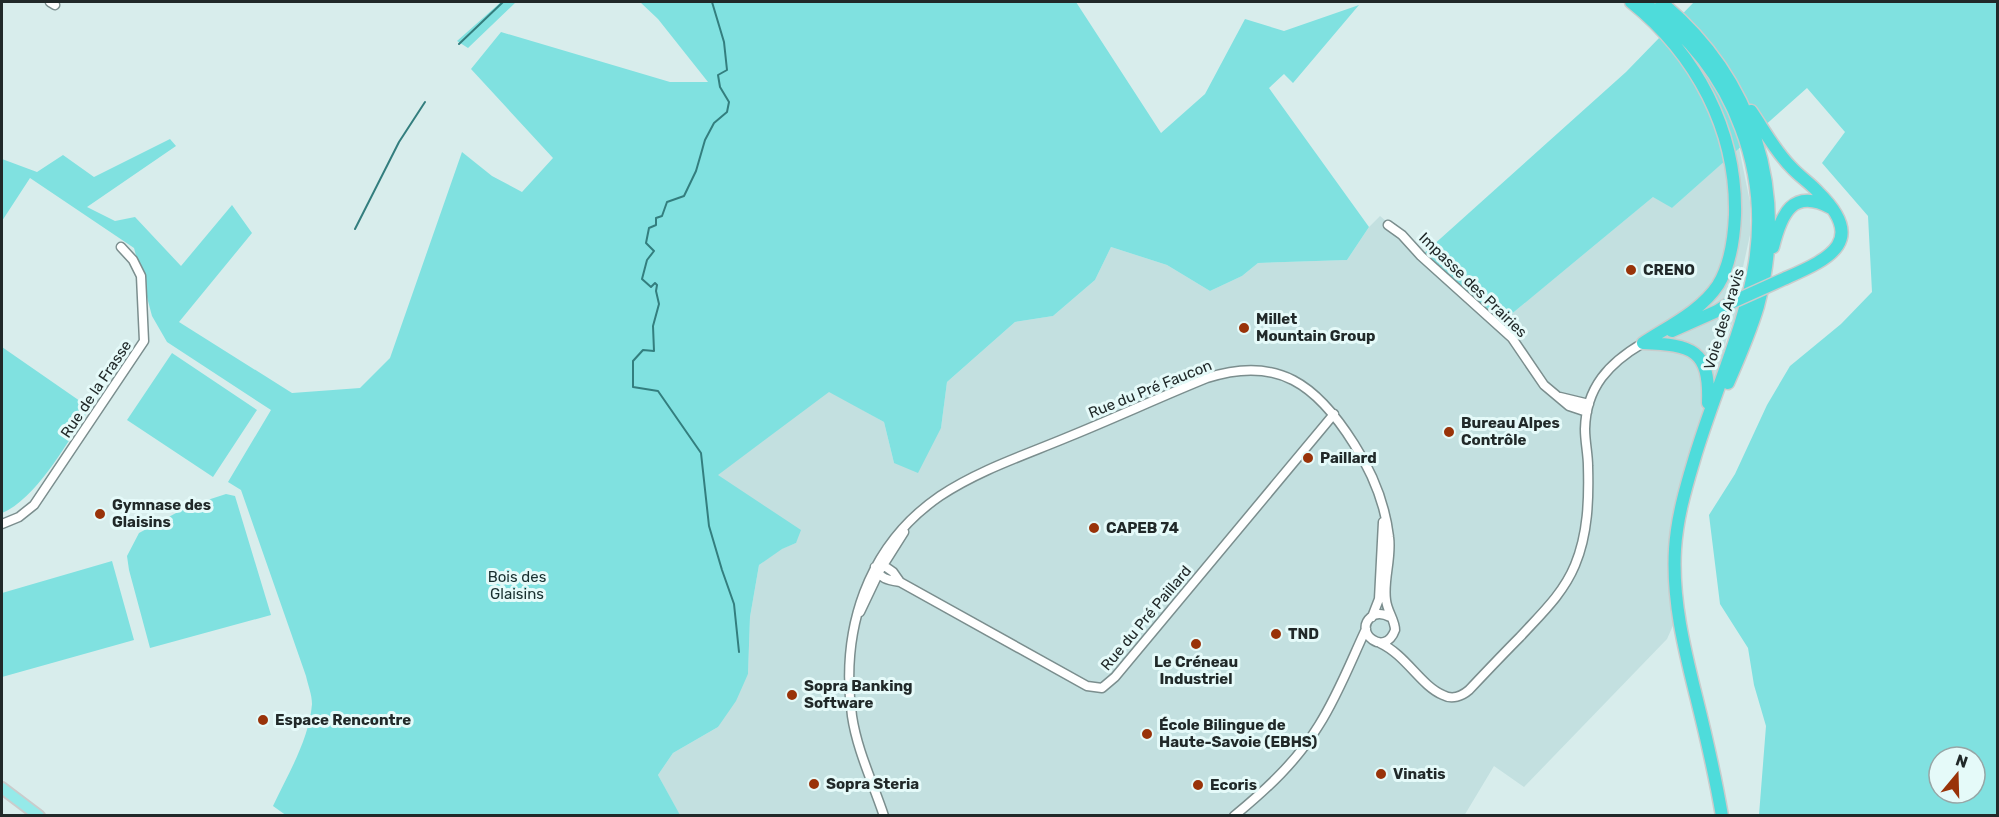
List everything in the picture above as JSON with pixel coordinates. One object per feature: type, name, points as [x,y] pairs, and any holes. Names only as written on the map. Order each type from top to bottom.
[{"type":"highway","points":[[1631,2],[1665,32],[1693,68],[1717,113],[1728,149],[1735,192],[1732,246],[1722,278],[1704,302],[1644,344]]},
{"type":"highway","name":"Voie des Aravis","points":[[1643,2],[1689,42],[1719,82],[1737,117],[1755,176],[1758,195],[1759,232],[1753,281],[1734,344],[1707,414],[1684,493],[1677,525],[1674,575],[1683,639],[1722,816]]},
{"type":"highway","name":"Voie des Aravis","points":[[1661,2],[1692,29],[1707,46],[1742,102],[1752,126],[1764,176],[1768,232],[1762,288],[1751,328],[1693,464]]},
{"type":"highway","points":[[1644,344],[1823,261],[1835,251],[1839,243],[1842,232],[1834,211],[1816,190],[1785,162],[1730,80]]},
{"type":"highway","points":[[1762,288],[1777,229],[1785,212],[1794,205],[1808,201],[1822,204],[1834,211]]},
{"type":"highway","points":[[1704,302],[1728,304]]},
{"type":"highway","points":[[1644,344],[1679,346],[1699,357],[1708,376],[1707,414]]},
{"type":"main road","points":[[2,788],[39,816]]},
{"type":"street","name":"Impasse des Prairies","points":[[1388,225],[1512,338],[1544,385],[1557,397],[1569,406],[1588,408]]},
{"type":"street","name":"Rue de la Frasse","points":[[2,524],[19,517],[34,505],[144,342],[141,276],[134,260],[121,247]]},
{"type":"street","points":[[1366,629],[1367,634],[1401,657],[1442,695],[1461,696],[1469,690],[1555,600],[1574,566],[1585,530],[1588,466],[1585,432],[1588,408],[1606,370],[1623,356],[1644,344]]},
{"type":"street","name":"Rue du Pré Faucon","points":[[884,816],[857,739],[852,716],[849,663],[857,618],[879,569],[909,524],[939,497],[976,476],[1218,375],[1254,371],[1290,379],[1315,393],[1334,414],[1353,441],[1372,476],[1384,515],[1390,538],[1385,599],[1390,617]]},
{"type":"street","name":"Rue du Pré Paillard","points":[[879,569],[893,572],[900,582],[1082,683],[1092,688],[1102,688],[1115,677],[1334,414]]},
{"type":"street","name":"Rue du Pré Faucon","points":[[1371,617],[1379,599],[1384,515]]},
{"type":"street","points":[[1234,816],[1273,782],[1312,736],[1339,689],[1371,617],[1381,614],[1390,617],[1395,626],[1393,635],[1388,641],[1377,642],[1356,651]]},
{"type":"street","points":[[1393,635],[1401,657]]},
{"type":"shaded area","points":[[1739,148],[1750,202],[1750,235],[1743,267],[1738,311],[1727,336],[1714,399],[1681,509],[1679,612],[1667,639],[1524,787],[1494,766],[1464,816],[680,816],[658,775],[673,753],[718,727],[748,674],[750,617],[759,565],[781,549],[796,543],[717,475],[829,391],[884,422],[894,463],[941,428],[947,382],[1015,322],[1053,316],[1095,280],[1111,247],[1167,265],[1210,291],[1242,276],[1258,263],[1347,260],[1369,227],[1380,216],[1503,321],[1654,196],[1672,208]]},
{"type":"green space","points":[[501,2],[516,2],[468,48],[457,41]]},
{"type":"green space","name":"Bois des Glaisins","points":[[640,2],[1076,2],[1161,133],[1205,94],[1245,19],[1284,31],[1359,5],[1293,83],[1284,74],[1269,88],[1369,227],[1347,260],[1258,263],[1242,276],[1210,291],[1167,265],[1111,247],[1095,280],[1053,316],[1015,322],[947,382],[941,428],[918,473],[894,463],[884,422],[829,392],[718,475],[801,530],[796,543],[782,549],[759,565],[750,617],[748,674],[736,701],[718,727],[673,753],[658,775],[680,815],[287,816],[273,806],[307,731],[312,704],[311,697],[306,676],[241,490],[228,482],[271,410],[167,342],[152,316],[134,248],[30,178],[2,221],[2,159],[37,172],[63,155],[94,177],[170,139],[176,146],[87,207],[115,221],[135,217],[181,266],[232,205],[252,233],[179,322],[292,393],[360,388],[390,358],[462,152],[492,176],[522,192],[553,158],[471,69],[501,32],[670,82],[708,82],[658,19]]},
{"type":"green space","points":[[1694,2],[1997,2],[1997,815],[1759,815],[1766,726],[1754,685],[1748,648],[1720,604],[1709,515],[1735,474],[1767,405],[1790,366],[1841,324],[1872,292],[1868,216],[1822,163],[1845,132],[1807,88],[1672,208],[1653,197],[1503,321],[1421,256],[1626,72]]},
{"type":"green space","points":[[2,347],[90,408],[40,482],[15,506],[2,513]]},
{"type":"green space","points":[[172,353],[257,410],[213,477],[127,420]]},
{"type":"green space","points":[[226,494],[235,496],[271,615],[150,648],[127,556],[139,533],[189,506]]},
{"type":"green space","points":[[112,561],[134,640],[2,677],[2,593]]},
{"type":"waterway","points":[[459,44],[503,2]]},
{"type":"waterway","points":[[712,2],[724,42],[727,70],[718,75],[720,87],[729,102],[727,112],[714,123],[705,140],[696,171],[684,196],[667,202],[662,216],[656,218],[656,225],[649,228],[646,243],[654,251],[647,260],[642,279],[651,287],[655,283],[657,285],[659,304],[653,326],[654,351],[643,350],[633,361],[633,387],[658,391],[701,453],[709,526],[734,604],[739,652]]},
{"type":"waterway","points":[[355,229],[399,142],[425,102]]},
{"type":"place","name":"CRENO","points":[[1631,270]]},
{"type":"place","name":"Millet Mountain Group","points":[[1244,328]]},
{"type":"place","name":"Bureau Alpes Contrôle","points":[[1449,432]]},
{"type":"place","name":"Paillard","points":[[1308,458]]},
{"type":"place","name":"Gymnase des Glaisins","points":[[100,514]]},
{"type":"place","name":"CAPEB 74","points":[[1094,528]]},
{"type":"place","name":"TND","points":[[1276,634]]},
{"type":"place","name":"Le Créneau Industriel","points":[[1196,644]]},
{"type":"place","name":"Sopra Banking Software","points":[[792,695]]},
{"type":"place","name":"Espace Rencontre","points":[[263,720]]},
{"type":"place","name":"École Bilingue de Haute-Savoie (EBHS)","points":[[1147,734]]},
{"type":"place","name":"Vinatis","points":[[1381,774]]},
{"type":"place","name":"Sopra Steria","points":[[814,784]]},
{"type":"place","name":"Ecoris","points":[[1198,785]]}]
